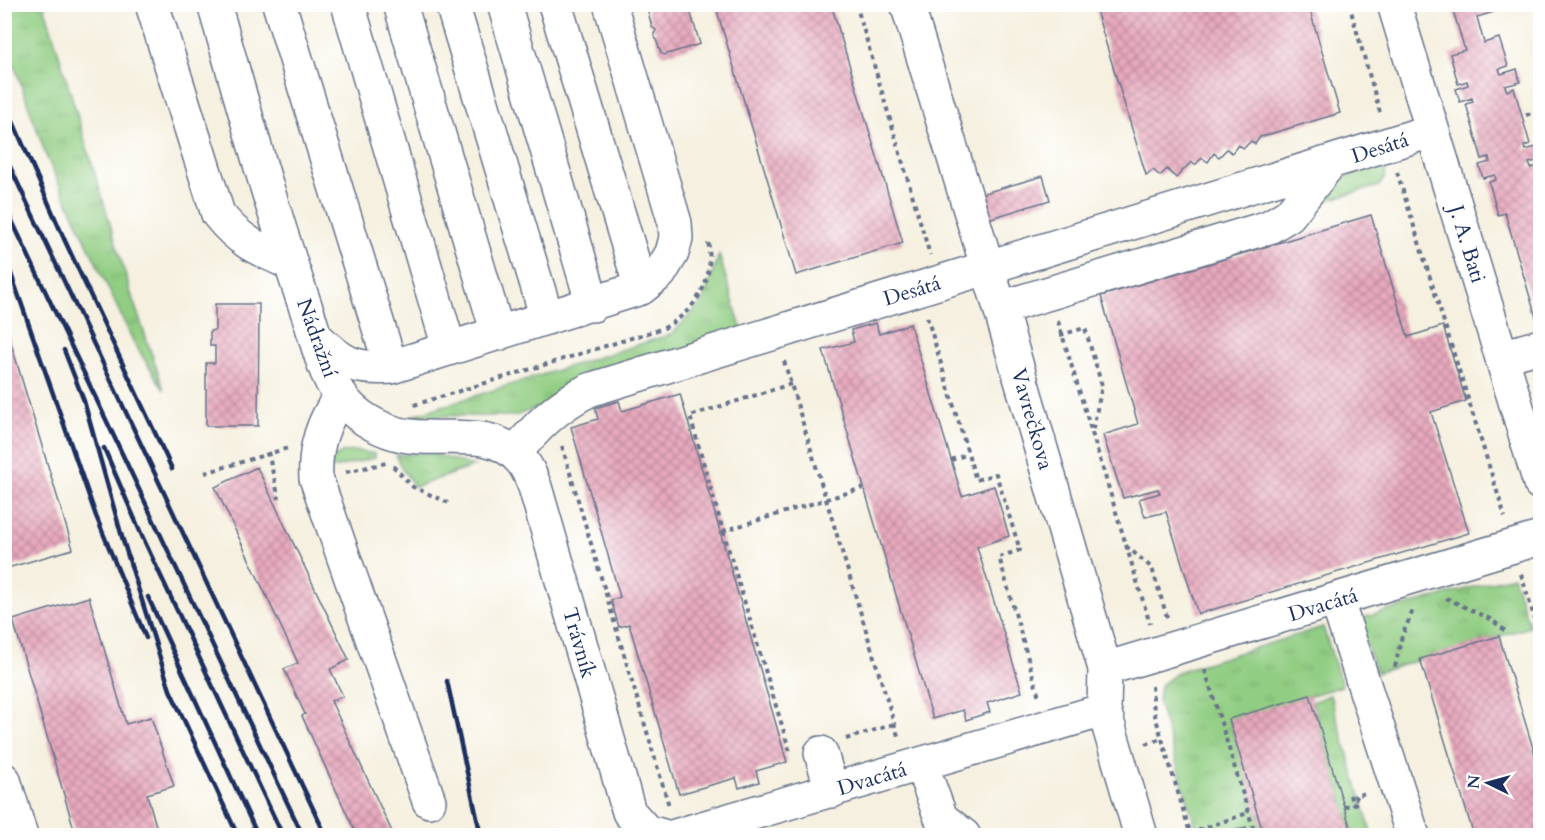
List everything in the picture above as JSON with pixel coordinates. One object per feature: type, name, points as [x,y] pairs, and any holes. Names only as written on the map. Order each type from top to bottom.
[{"type":"street","points":[[152,4],[218,213],[232,232],[247,244],[290,263]]},
{"type":"street","name":"Nádražní","points":[[214,4],[290,263],[328,371],[341,396],[326,420],[318,442],[315,457],[316,478],[429,801]]},
{"type":"street","points":[[279,4],[391,367]]},
{"type":"street","points":[[348,4],[449,348]]},
{"type":"street","points":[[400,4],[498,334]]},
{"type":"street","points":[[452,4],[547,318]]},
{"type":"street","points":[[504,4],[593,305]]},
{"type":"street","points":[[555,4],[641,288]]},
{"type":"street","points":[[316,337],[335,357],[357,368],[391,367],[593,305],[641,288],[660,273],[672,253],[676,238],[675,224],[610,4]]},
{"type":"street","name":"Vavrečkova","points":[[907,4],[1000,308],[1105,669],[1104,710],[1141,836]]},
{"type":"street","name":"J. A. Bati","points":[[1394,4],[1540,483]]},
{"type":"street","name":"Desátá","points":[[515,453],[550,413],[589,390],[1329,164],[1393,157],[1431,131]]},
{"type":"street","name":"Desátá","points":[[1000,308],[1274,224],[1289,214],[1329,164]]},
{"type":"street","points":[[1502,357],[1540,346]]},
{"type":"street","points":[[341,396],[360,416],[387,430],[404,435],[468,437],[493,441],[515,453]]},
{"type":"street","name":"Trávník","points":[[515,453],[527,469],[535,487],[626,804],[635,822],[668,832]]},
{"type":"street","name":"Dvacátá","points":[[1105,669],[1540,538]]},
{"type":"street","points":[[1337,601],[1413,836]]},
{"type":"street","name":"Dvacátá","points":[[668,832],[832,791],[1104,710]]},
{"type":"street","points":[[806,754],[832,791]]},
{"type":"street","points":[[921,764],[947,830]]},
{"type":"street","points":[[4,780],[21,836]]},
{"type":"path","points":[[856,4],[931,258],[920,261]]},
{"type":"path","points":[[1349,4],[1393,157],[1505,518],[1502,525]]},
{"type":"path","points":[[1526,115],[1540,110]]},
{"type":"path","points":[[1060,290],[1058,326],[1060,335],[1152,628]]},
{"type":"path","points":[[926,315],[976,480],[996,474],[1020,550],[999,557],[1048,727]]},
{"type":"path","points":[[1060,335],[1085,328],[1102,386],[1091,434]]},
{"type":"path","points":[[786,366],[894,724]]},
{"type":"path","points":[[791,384],[690,416],[723,531],[806,754]]},
{"type":"path","points":[[562,441],[562,450],[667,804],[668,832]]},
{"type":"path","points":[[205,473],[268,452],[318,442]]},
{"type":"path","points":[[268,452],[279,499]]},
{"type":"path","points":[[951,460],[968,454]]},
{"type":"path","points":[[316,478],[386,463],[396,468],[413,488],[451,504]]},
{"type":"path","points":[[723,531],[863,488]]},
{"type":"path","points":[[1126,545],[1152,568],[1168,622]]},
{"type":"path","points":[[1516,568],[1527,591],[1540,637]]},
{"type":"path","points":[[1438,594],[1492,620],[1508,633]]},
{"type":"path","points":[[1395,667],[1402,636],[1417,600]]},
{"type":"path","points":[[1197,643],[1255,834],[1262,831]]},
{"type":"path","points":[[1156,678],[1150,694],[1190,834],[1248,813]]},
{"type":"path","points":[[1344,807],[1358,803],[1355,796],[1365,793]]},
{"type":"path","points":[[1350,795],[1353,805]]},
{"type":"green space","points":[[4,5],[44,5],[133,300],[164,390],[134,343],[47,158],[5,39]]},
{"type":"green space","points":[[1386,165],[1385,177],[1379,186],[1316,203],[1332,187],[1347,177]]},
{"type":"green space","points":[[719,255],[742,331],[515,416],[411,416],[672,334],[703,301]]},
{"type":"green space","points":[[358,451],[375,454],[375,458],[329,469],[329,460],[344,452]]},
{"type":"green space","points":[[430,453],[474,466],[415,487],[402,469],[396,455]]},
{"type":"green space","points":[[1513,576],[1530,627],[1376,673],[1358,619]]},
{"type":"green space","points":[[1323,627],[1342,686],[1229,720],[1265,835],[1198,835],[1158,701],[1160,686],[1180,671]]},
{"type":"green space","points":[[1330,695],[1372,835],[1353,835],[1312,702]]},
{"type":"building","points":[[646,4],[688,4],[700,44],[664,55],[661,53],[654,34],[656,30],[652,27]]},
{"type":"building","points":[[715,4],[831,4],[903,243],[796,275]]},
{"type":"building","points":[[1094,4],[1308,4],[1340,113],[1260,137],[1255,144],[1251,141],[1244,148],[1238,145],[1232,153],[1227,149],[1219,157],[1214,153],[1208,162],[1202,158],[1195,165],[1191,162],[1176,178],[1167,169],[1160,176],[1153,170],[1146,175]]},
{"type":"building","points":[[1451,4],[1492,4],[1494,12],[1477,17],[1484,43],[1499,38],[1508,66],[1499,69],[1501,74],[1517,69],[1520,82],[1505,86],[1507,91],[1514,88],[1530,144],[1524,146],[1525,150],[1540,146],[1540,160],[1529,163],[1531,168],[1537,166],[1540,179],[1540,331],[1505,213],[1498,215],[1489,182],[1496,180],[1495,175],[1483,178],[1479,165],[1490,162],[1489,157],[1482,159],[1466,104],[1473,102],[1472,98],[1460,102],[1456,89],[1468,85],[1467,81],[1458,84],[1450,54],[1465,50]]},
{"type":"building","points":[[1043,176],[1050,200],[988,219],[981,194]]},
{"type":"building","points":[[1371,215],[1408,337],[1443,326],[1466,401],[1431,412],[1469,533],[1198,614],[1166,512],[1145,517],[1139,499],[1160,493],[1158,489],[1123,498],[1103,435],[1138,424],[1101,296]]},
{"type":"building","points":[[215,304],[259,304],[258,426],[206,426],[206,363],[215,363],[215,346],[210,346],[210,331],[215,330]]},
{"type":"building","points":[[4,320],[73,549],[4,569]]},
{"type":"building","points":[[876,323],[879,334],[910,324],[962,496],[994,486],[1009,536],[977,547],[1022,692],[987,703],[990,712],[966,720],[963,710],[933,719],[823,350],[854,342],[851,330]]},
{"type":"building","points":[[680,394],[787,762],[756,771],[759,782],[739,788],[736,778],[679,794],[629,624],[619,627],[611,600],[620,597],[571,427],[598,419],[595,408],[619,401],[622,411]]},
{"type":"building","points":[[257,467],[349,660],[330,669],[343,696],[331,701],[394,836],[357,836],[302,716],[305,714],[284,669],[298,663],[215,487]]},
{"type":"building","points":[[89,597],[126,724],[151,717],[174,786],[147,794],[159,836],[76,836],[13,620]]},
{"type":"building","points":[[1499,636],[1536,758],[1540,756],[1540,836],[1474,836],[1420,659]]},
{"type":"building","points":[[1310,695],[1353,836],[1264,836],[1229,719]]},
{"type":"building","points":[[1246,827],[1249,836],[1228,836],[1227,833]]},
{"type":"railway","points":[[4,101],[65,241],[172,469]]},
{"type":"railway","points":[[4,154],[326,836]]},
{"type":"railway","points":[[4,204],[303,836]]},
{"type":"railway","points":[[4,254],[96,516],[146,638]]},
{"type":"railway","points":[[64,350],[84,401],[122,537],[170,690],[238,836]]},
{"type":"railway","points":[[104,448],[143,538],[283,836]]},
{"type":"railway","points":[[148,597],[258,836]]},
{"type":"railway","points":[[447,681],[481,836]]}]
